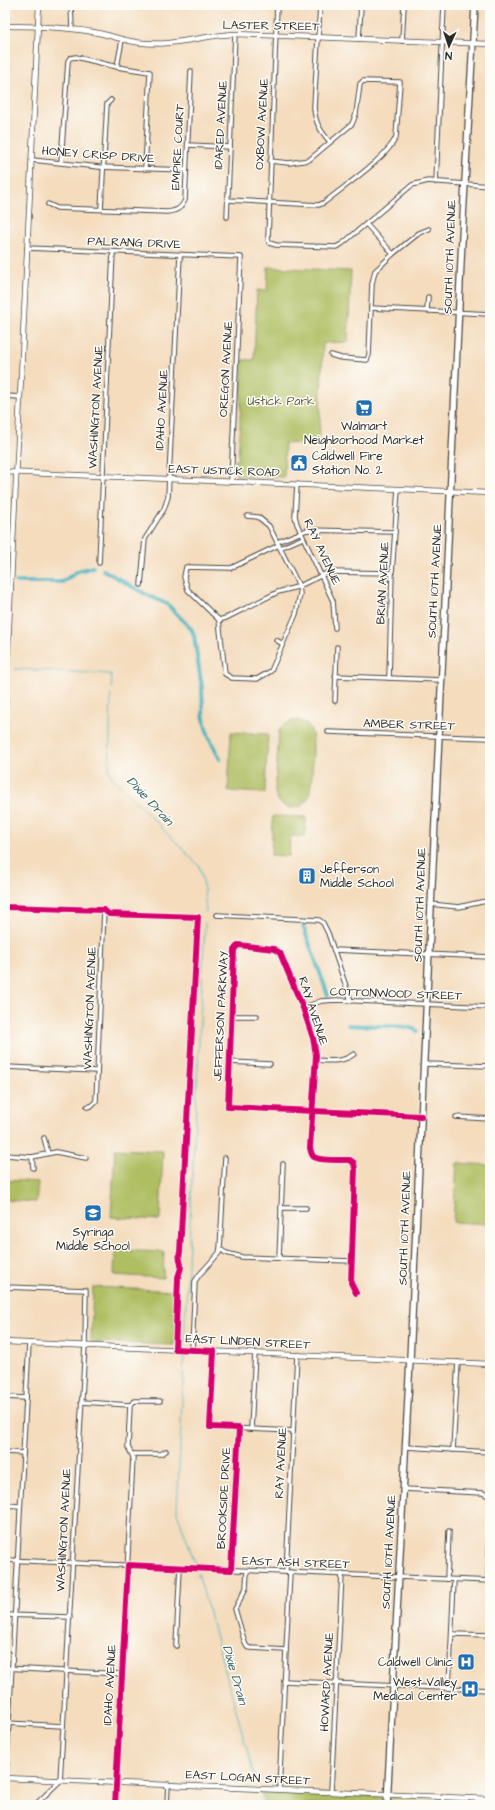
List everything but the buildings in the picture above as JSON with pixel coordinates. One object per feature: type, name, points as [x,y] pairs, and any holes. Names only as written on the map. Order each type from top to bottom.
[{"type":"main road","name":"SOUTH 10TH AVENUE","points":[[387,1805],[406,1447],[464,184],[475,5]]},
{"type":"street","points":[[5,708],[7,640],[39,5]]},
{"type":"street","points":[[71,5],[72,29]]},
{"type":"street","name":"OXBOW AVENUE","points":[[277,5],[268,202],[269,243],[276,245],[336,247],[366,224]]},
{"type":"street","points":[[320,5],[314,107],[315,120],[318,128],[330,142]]},
{"type":"street","points":[[359,39],[361,5]]},
{"type":"street","points":[[402,41],[404,5]]},
{"type":"street","points":[[436,182],[444,5]]},
{"type":"street","name":"LASTER STREET","points":[[5,26],[38,26],[72,29],[95,32],[122,40],[156,43],[235,34],[490,44]]},
{"type":"street","name":"IDARED AVENUE","points":[[227,217],[235,34]]},
{"type":"street","points":[[117,67],[122,40]]},
{"type":"street","points":[[61,162],[68,61],[70,58],[76,57],[117,67],[150,72],[145,169]]},
{"type":"street","name":"EMPIRE COURT","points":[[48,204],[57,208],[177,211],[185,200],[191,71]]},
{"type":"street","points":[[227,200],[319,205],[325,202],[376,161],[394,144],[396,137],[400,82],[364,81],[360,84],[356,114],[352,124],[309,160],[289,163],[270,161]]},
{"type":"street","points":[[101,209],[107,104],[111,100]]},
{"type":"street","points":[[188,145],[230,147]]},
{"type":"street","name":"HONEY CRISP DRIVE","points":[[32,160],[104,167],[186,170]]},
{"type":"street","points":[[392,254],[366,224],[412,185],[428,181],[490,186]]},
{"type":"street","points":[[331,355],[342,358],[367,360],[369,355],[372,284],[375,271],[392,254],[419,233],[429,229]]},
{"type":"street","name":"PALRANG DRIVE","points":[[27,248],[241,257]]},
{"type":"street","name":"WASHINGTON AVENUE","points":[[99,563],[113,252]]},
{"type":"street","name":"IDAHO AVENUE","points":[[141,585],[145,539],[164,509],[168,497],[180,255]]},
{"type":"street","name":"OREGON AVENUE","points":[[231,482],[241,257]]},
{"type":"street","points":[[427,310],[428,296]]},
{"type":"street","points":[[371,308],[490,314]]},
{"type":"street","points":[[5,396],[20,396]]},
{"type":"street","name":"EAST USTICK ROAD","points":[[5,472],[451,490],[490,493]]},
{"type":"street","name":"RAY AVENUE","points":[[297,484],[295,516],[300,532],[322,575],[333,601],[336,628]]},
{"type":"street","name":"BRIAN AVENUE","points":[[389,678],[392,573],[398,488]]},
{"type":"street","points":[[247,516],[258,517],[264,520],[269,526],[278,545],[299,586],[300,594],[296,614],[271,671],[265,676],[257,679],[232,678],[225,674],[219,620],[188,590],[184,577],[186,567],[231,568],[278,545],[300,532],[307,530],[395,532]]},
{"type":"street","points":[[278,545],[303,538]]},
{"type":"street","points":[[219,620],[278,592],[299,586],[329,572],[392,573]]},
{"type":"street","points":[[276,640],[283,644]]},
{"type":"street","points":[[334,701],[337,647]]},
{"type":"street","points":[[336,676],[442,680]]},
{"type":"street","name":"AMBER STREET","points":[[328,732],[490,738]]},
{"type":"street","points":[[430,904],[459,907],[482,902],[490,902]]},
{"type":"street","name":"WASHINGTON AVENUE","points":[[5,907],[104,910],[96,1101],[93,1105],[87,1107]]},
{"type":"street","points":[[217,915],[319,920],[323,923],[334,950],[351,1001]]},
{"type":"street","name":"JEFFERSON PARKWAY","points":[[248,946],[238,945],[234,950],[227,1100],[228,1107],[312,1111]]},
{"type":"street","name":"RAY AVENUE","points":[[248,946],[274,949],[280,953],[303,1008],[313,1038],[315,1060],[310,1148],[314,1157],[350,1160],[354,1163],[351,1260]]},
{"type":"street","points":[[334,950],[428,953],[490,957]]},
{"type":"street","name":"COTTONWOOD STREET","points":[[303,1008],[321,1001],[351,1001],[490,1008]]},
{"type":"street","points":[[231,1016],[257,1016]]},
{"type":"street","points":[[315,1060],[336,1061],[347,1059],[354,1054]]},
{"type":"street","points":[[229,1062],[270,1064]]},
{"type":"street","points":[[424,1064],[490,1066]]},
{"type":"street","points":[[5,1067],[97,1071]]},
{"type":"street","points":[[312,1111],[421,1116]]},
{"type":"street","points":[[456,1117],[490,1119]]},
{"type":"street","points":[[44,1138],[48,1153]]},
{"type":"street","points":[[5,1155],[32,1157],[48,1153],[69,1153],[86,1158]]},
{"type":"street","points":[[32,1157],[33,1168]]},
{"type":"street","points":[[192,1350],[195,1281],[219,1253],[220,1249],[225,1158]]},
{"type":"street","points":[[279,1258],[283,1164]]},
{"type":"street","points":[[281,1208],[306,1208]]},
{"type":"street","points":[[220,1249],[226,1254],[242,1257],[351,1260],[351,1283],[356,1293]]},
{"type":"street","name":"WASHINGTON AVENUE","points":[[5,1287],[86,1290],[70,1617],[60,1781]]},
{"type":"street","name":"EAST LINDEN STREET","points":[[5,1342],[410,1359],[490,1364]]},
{"type":"street","points":[[6,1778],[7,1724],[12,1669],[29,1343]]},
{"type":"street","points":[[214,1351],[210,1427],[293,1431]]},
{"type":"street","points":[[251,1429],[254,1353]]},
{"type":"street","name":"RAY AVENUE","points":[[278,1789],[286,1650],[297,1355]]},
{"type":"street","points":[[453,1450],[458,1362]]},
{"type":"street","points":[[5,1397],[26,1398]]},
{"type":"street","points":[[81,1402],[130,1404],[135,1401],[160,1401]]},
{"type":"street","name":"IDAHO AVENUE","points":[[115,1805],[128,1565],[132,1454],[128,1447],[130,1404]]},
{"type":"street","name":"BROOKSIDE DRIVE","points":[[231,1570],[239,1428]]},
{"type":"street","points":[[406,1447],[490,1452]]},
{"type":"street","points":[[132,1454],[161,1454],[166,1451]]},
{"type":"street","points":[[5,1452],[23,1453]]},
{"type":"street","points":[[404,1489],[483,1493],[490,1497]]},
{"type":"street","points":[[5,1505],[20,1506]]},
{"type":"street","points":[[446,1579],[449,1531]]},
{"type":"street","points":[[489,1581],[490,1532]]},
{"type":"street","name":"EAST ASH STREET","points":[[5,1560],[489,1581]]},
{"type":"street","points":[[176,1646],[180,1568]]},
{"type":"street","points":[[247,1571],[246,1588],[235,1609],[245,1643],[247,1647],[251,1648],[286,1650]]},
{"type":"street","name":"HOWARD AVENUE","points":[[331,1791],[342,1574]]},
{"type":"street","points":[[449,1688],[454,1580]]},
{"type":"street","points":[[5,1615],[70,1617]]},
{"type":"street","points":[[452,1634],[490,1635]]},
{"type":"street","points":[[5,1668],[122,1674]]},
{"type":"street","points":[[284,1681],[490,1690]]},
{"type":"street","points":[[7,1724],[63,1726]]},
{"type":"street","name":"EAST LOGAN STREET","points":[[6,1778],[490,1799]]},
{"type":"street","points":[[35,1805],[60,1781]]},
{"type":"street","points":[[167,1805],[168,1784]]},
{"type":"street","points":[[442,1805],[443,1796]]},
{"type":"green space","name":"Ustick Park","points":[[268,267],[351,271],[348,342],[323,343],[319,445],[285,443],[284,477],[237,476],[235,473],[235,460],[238,460],[243,360],[254,360],[257,290],[267,291]]},
{"type":"green space","points":[[296,720],[305,723],[311,730],[313,742],[312,773],[309,796],[306,802],[301,806],[290,808],[284,806],[280,802],[276,797],[275,790],[279,731],[284,724]]},
{"type":"green space","points":[[231,732],[268,734],[265,793],[228,791]]},
{"type":"green space","points":[[273,816],[306,817],[305,837],[290,836],[289,856],[271,855]]},
{"type":"green space","points":[[115,1149],[163,1151],[160,1220],[111,1217]]},
{"type":"green space","points":[[457,1163],[490,1165],[490,1224],[453,1222]]},
{"type":"green space","points":[[5,1180],[38,1182],[36,1202],[5,1200]]},
{"type":"green space","points":[[115,1250],[164,1252],[163,1278],[114,1275]]},
{"type":"green space","points":[[93,1287],[177,1291],[174,1345],[92,1342]]},
{"type":"green space","points":[[261,1791],[440,1799],[439,1805],[266,1805]]},
{"type":"waterway","points":[[16,582],[62,582],[78,571],[93,567]]},
{"type":"waterway","points":[[103,570],[149,596],[167,604],[192,630],[202,688]]},
{"type":"waterway","name":"Dixie Drain","points":[[15,669],[111,674],[112,688]]},
{"type":"waterway","points":[[202,691],[203,707]]},
{"type":"waterway","name":"Dixie Drain","points":[[111,694],[109,771],[112,777],[199,866],[203,881],[206,912]]},
{"type":"waterway","points":[[203,711],[211,742],[220,759]]},
{"type":"waterway","name":"Dixie Drain","points":[[184,1343],[205,923]]},
{"type":"waterway","points":[[303,926],[328,995]]},
{"type":"waterway","points":[[348,1025],[395,1026],[417,1031]]},
{"type":"waterway","name":"Dixie Drain","points":[[184,1357],[177,1512],[195,1563]]},
{"type":"waterway","name":"Dixie Drain","points":[[198,1573],[256,1782]]},
{"type":"waterway","name":"Dixie Drain","points":[[260,1793],[264,1805]]},
{"type":"cycle path","points":[[5,907],[104,910],[109,914],[198,917],[179,1256],[181,1266],[178,1278],[175,1349],[214,1351],[210,1427],[239,1428],[231,1570],[128,1565],[115,1805]]},
{"type":"cycle path","points":[[356,1293],[351,1283],[354,1163],[350,1160],[321,1159],[313,1156],[311,1153],[310,1148],[316,1055],[313,1038],[303,1008],[280,953],[274,949],[238,945],[234,950],[228,1107],[229,1107],[421,1116]]},
{"type":"place","name":"Walmart Neighborhood Market","points":[[364,408]]},
{"type":"place","name":"Caldwell Fire Station No. 2","points":[[299,463]]},
{"type":"place","name":"Jefferson Middle School","points":[[307,876]]},
{"type":"place","name":"Syringa Middle School","points":[[93,1213]]},
{"type":"place","name":"Caldwell Clinic","points":[[466,1662]]},
{"type":"place","name":"West Valley Medical Center","points":[[470,1689]]}]
